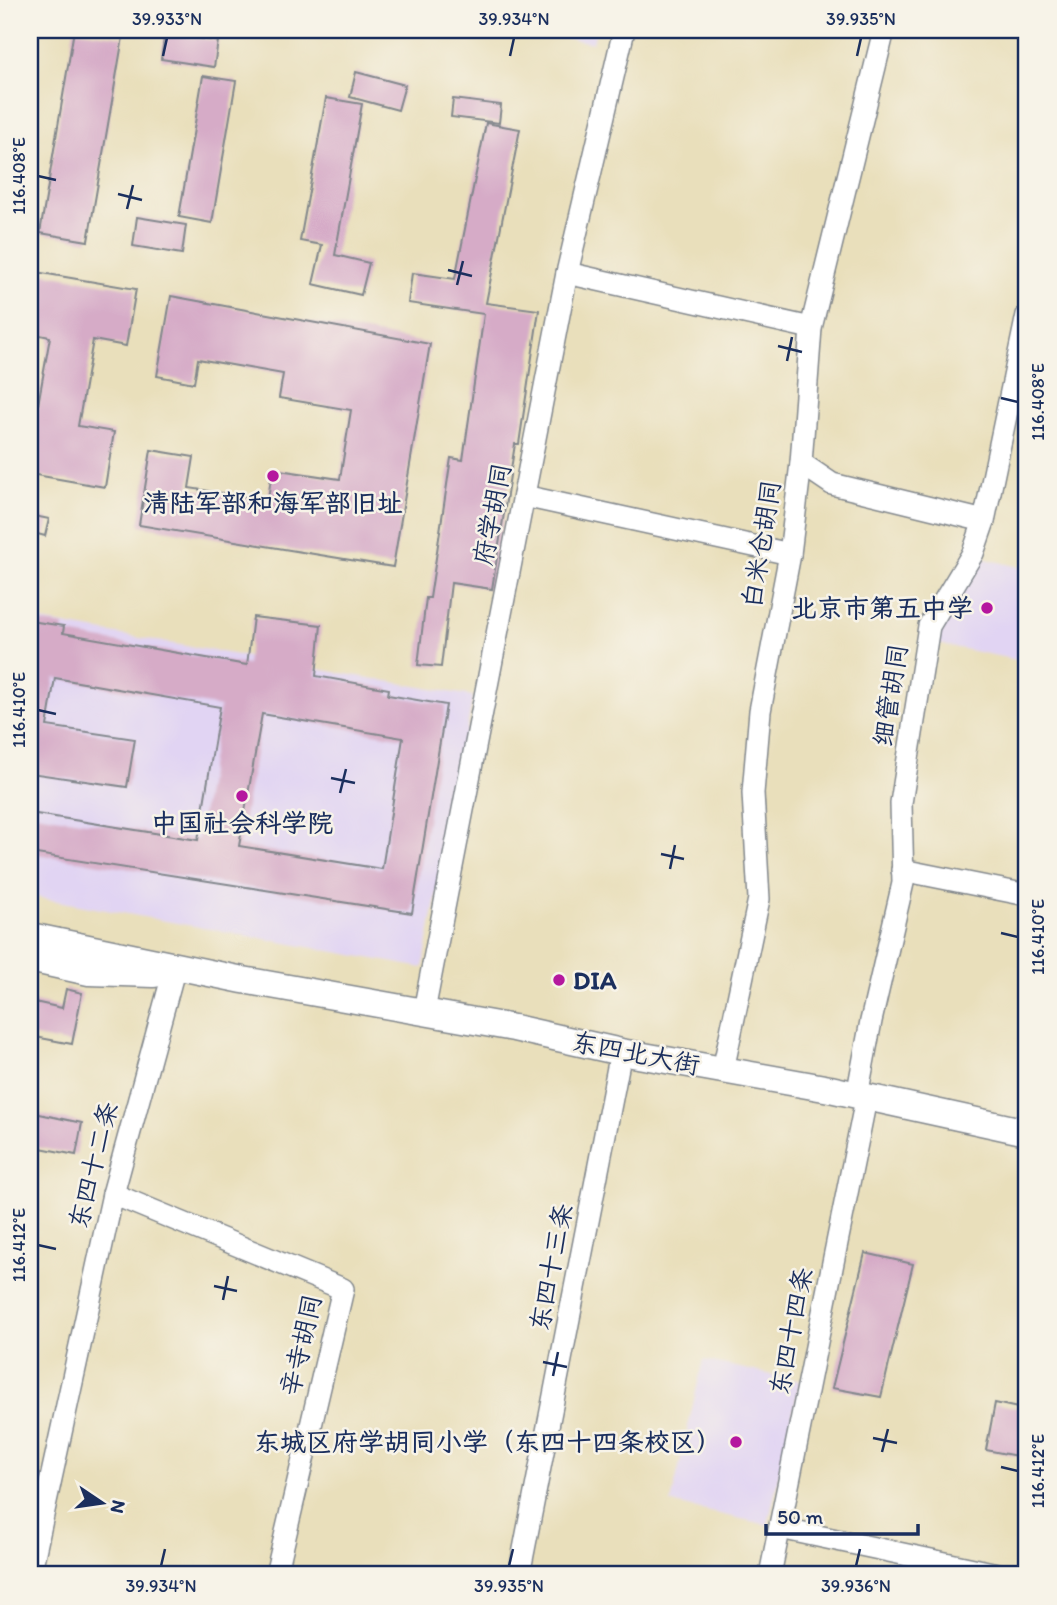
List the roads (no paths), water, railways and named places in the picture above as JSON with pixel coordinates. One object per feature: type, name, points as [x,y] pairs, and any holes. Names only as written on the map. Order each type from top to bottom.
[{"type":"main road","name":"东四北大街","points":[[30,936],[243,980],[424,1011],[621,1052],[862,1097],[1027,1132]]},
{"type":"main road","name":"东四北大街","points":[[30,959],[89,972],[173,974],[243,980]]},
{"type":"street","name":"府学胡同","points":[[424,1011],[567,273],[624,30]]},
{"type":"street","name":"白米仓胡同","points":[[723,1070],[759,899],[753,793],[760,711],[790,554],[802,463],[811,328],[884,30]]},
{"type":"street","points":[[567,273],[811,328]]},
{"type":"street","name":"细管胡同","points":[[862,1097],[871,1021],[901,897],[901,803],[929,626],[973,553],[984,522],[1027,315]]},
{"type":"street","points":[[802,463],[832,484],[984,522]]},
{"type":"street","points":[[524,496],[790,554]]},
{"type":"street","points":[[902,870],[1027,895]]},
{"type":"street","name":"东四十二条","points":[[30,1575],[113,1194],[173,974]]},
{"type":"street","name":"东四十三条","points":[[519,1575],[621,1052]]},
{"type":"street","name":"东四十四条","points":[[770,1575],[862,1097]]},
{"type":"street","name":"辛寺胡同","points":[[113,1194],[344,1289],[276,1575]]},
{"type":"street","points":[[780,1528],[1002,1575]]},
{"type":"place","name":"清陆军部和海军部旧址","points":[[273,476]]},
{"type":"place","name":"北京市第五中学","points":[[987,608]]},
{"type":"place","name":"中国社会科学院","points":[[242,796]]},
{"type":"place","name":"DIA","points":[[559,980]]},
{"type":"place","name":"东城区府学胡同小学（东四十四条校区）","points":[[736,1442]]}]
